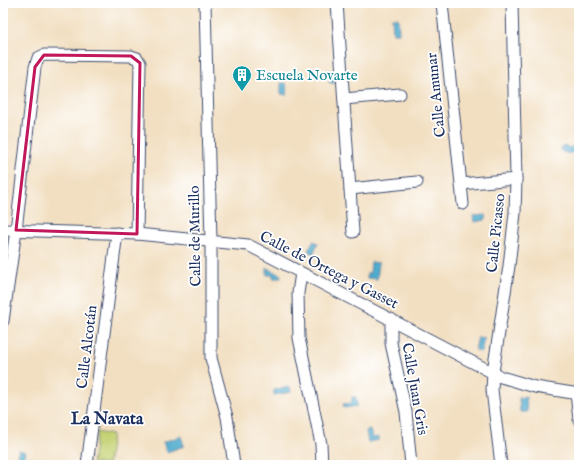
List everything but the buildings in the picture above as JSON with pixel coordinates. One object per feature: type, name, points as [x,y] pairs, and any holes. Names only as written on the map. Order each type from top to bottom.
[{"type":"street","name":"Calle de Murillo","points":[[205,3],[211,241],[211,358],[227,417],[234,465]]},
{"type":"street","points":[[337,3],[353,232]]},
{"type":"street","name":"Calle Amunar","points":[[442,3],[463,204]]},
{"type":"street","name":"Calle Picasso","points":[[500,465],[492,390],[493,372],[509,266],[515,214],[516,179],[512,3]]},
{"type":"street","points":[[3,322],[16,230],[35,67],[38,58],[44,55],[131,56],[137,58],[140,63],[137,234]]},
{"type":"street","points":[[344,99],[400,94]]},
{"type":"street","points":[[461,184],[516,179]]},
{"type":"street","points":[[350,188],[417,182]]},
{"type":"street","name":"Calle de Ortega y Gasset","points":[[3,230],[137,234],[248,245],[501,377],[535,387],[578,394]]},
{"type":"street","name":"Calle Alcotán","points":[[87,465],[117,233]]},
{"type":"street","points":[[301,273],[298,293],[299,338],[321,444],[322,465]]},
{"type":"street","name":"Calle Juan Gris","points":[[391,319],[391,343],[406,412],[411,465]]},
{"type":"street","points":[[578,394],[579,420]]},
{"type":"highlighted area","points":[[44,55],[131,56],[140,63],[137,234],[16,230],[35,67]]},
{"type":"green space","points":[[97,432],[112,435],[108,465],[92,463]]},
{"type":"water","points":[[392,18],[398,18],[399,33],[393,33]]},
{"type":"water","points":[[328,71],[334,71],[335,83],[330,83]]},
{"type":"water","points":[[281,83],[286,83],[287,95],[281,94]]},
{"type":"water","points":[[563,146],[570,148],[574,146],[577,149],[571,153],[567,153],[560,150]]},
{"type":"water","points":[[485,215],[487,218],[485,220],[474,222],[473,216]]},
{"type":"water","points":[[313,241],[318,243],[313,254],[308,251]]},
{"type":"water","points":[[371,262],[379,263],[377,279],[367,278],[367,273],[370,273]]},
{"type":"water","points":[[267,268],[281,275],[280,278],[273,278],[273,275],[267,275]]},
{"type":"water","points":[[478,337],[484,338],[481,352],[475,350]]},
{"type":"water","points":[[290,387],[291,392],[274,395],[274,390]]},
{"type":"water","points":[[352,397],[356,397],[357,406],[344,408],[343,404],[352,403]]},
{"type":"water","points":[[526,397],[527,412],[520,412],[519,398]]},
{"type":"water","points":[[370,430],[372,438],[379,437],[379,440],[368,442],[366,431]]},
{"type":"water","points":[[181,436],[184,446],[167,452],[163,442]]},
{"type":"water","points":[[19,450],[25,452],[21,464],[15,462]]},
{"type":"place","name":"Escuela Novarte","points":[[242,92]]},
{"type":"district","name":"La Navata","points":[[107,419]]}]
